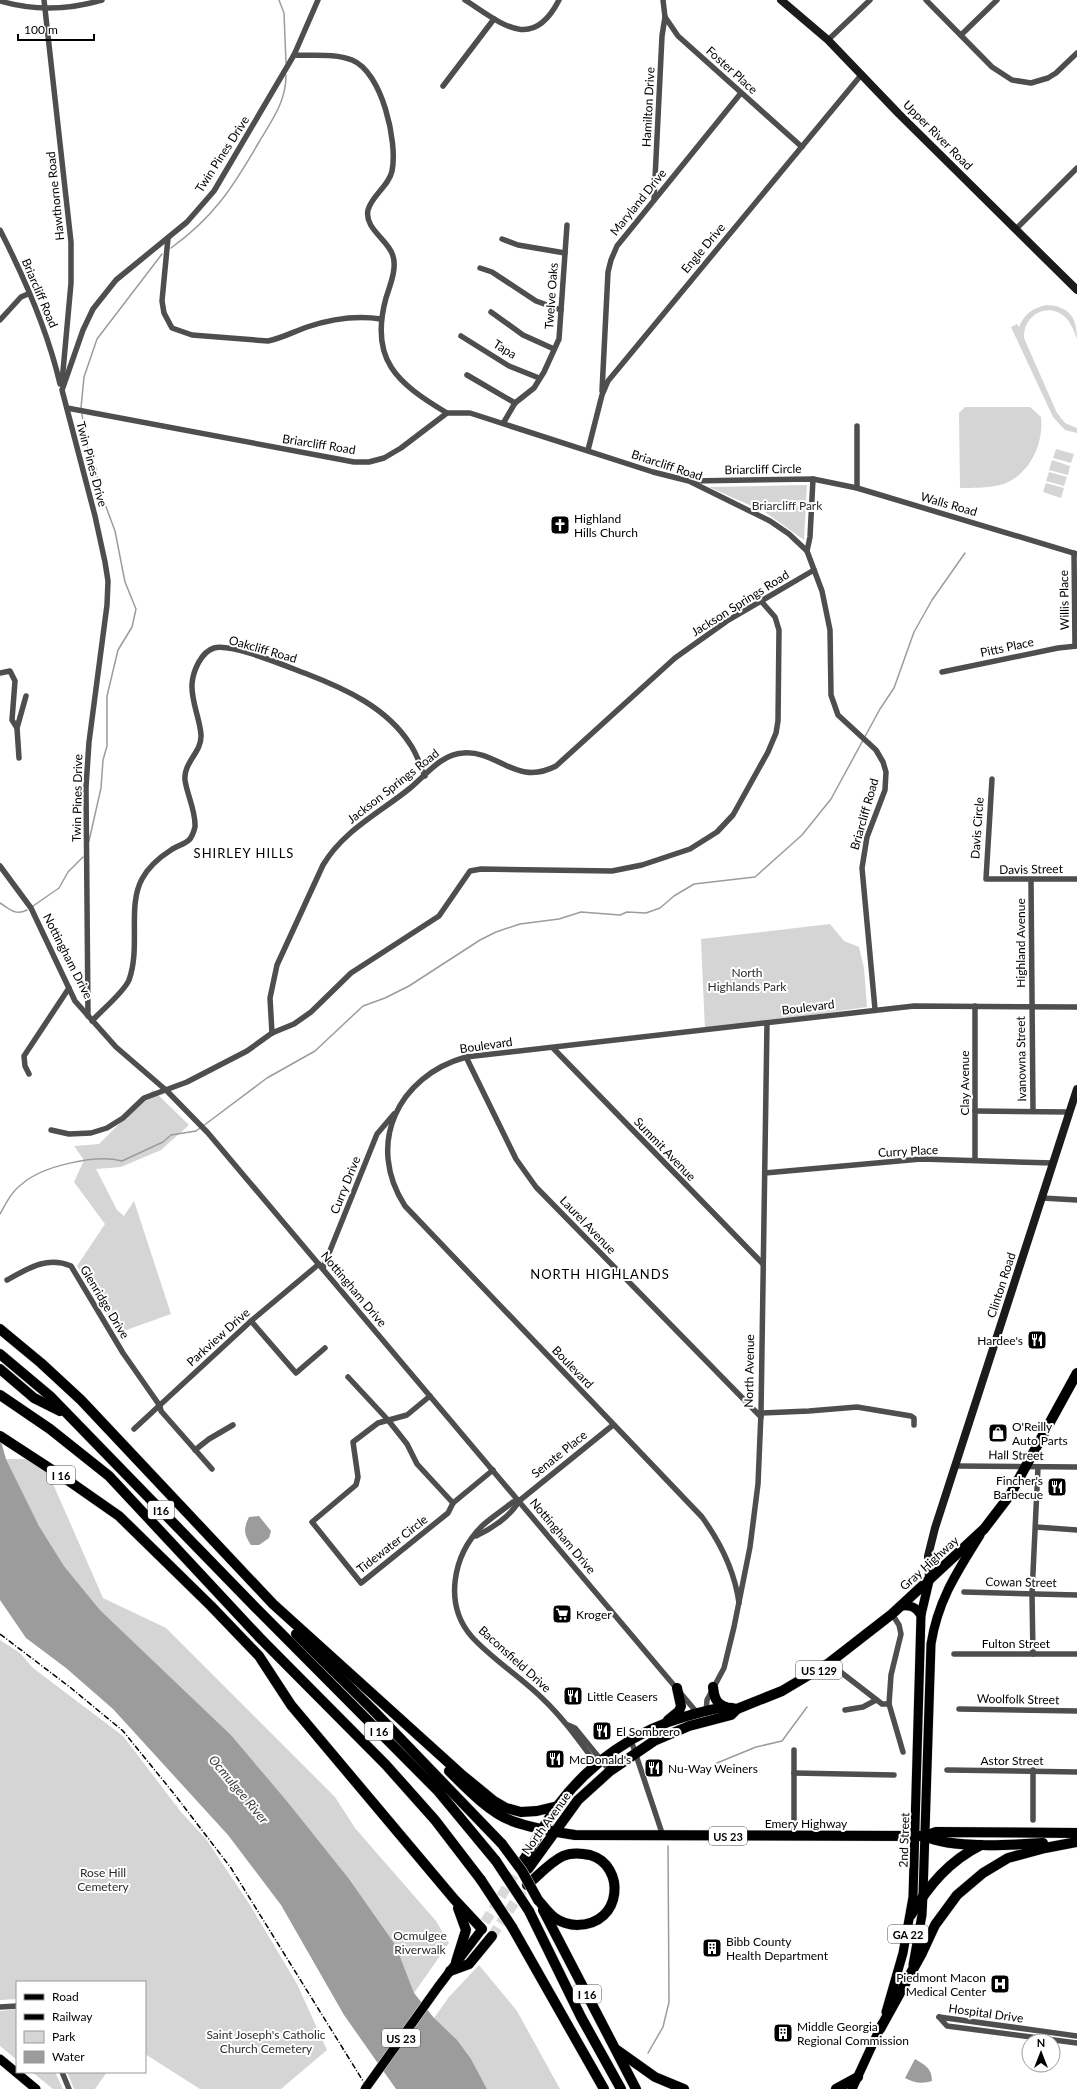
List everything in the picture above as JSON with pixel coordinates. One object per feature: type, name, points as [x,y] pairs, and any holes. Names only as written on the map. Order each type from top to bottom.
[{"type":"highway","name":"I 16","points":[[0,1329],[41,1363],[81,1400],[273,1604],[285,1623],[374,1710],[502,1844],[522,1871],[538,1900],[636,2089]]},
{"type":"highway","points":[[0,1354],[50,1396],[66,1414]]},
{"type":"highway","name":"I16","points":[[0,1369],[34,1398],[66,1414],[255,1607]]},
{"type":"highway","name":"Gray Highway","points":[[737,1709],[782,1691],[829,1664],[892,1614],[984,1529],[1010,1495],[1077,1373]]},
{"type":"highway","points":[[0,1387],[34,1417]]},
{"type":"highway","name":"I 16","points":[[0,1395],[34,1417],[109,1476],[260,1638],[386,1765],[435,1820],[481,1880],[512,1927],[604,2089]]},
{"type":"highway","name":"I 16","points":[[0,1436],[119,1516],[211,1606],[259,1656],[291,1705],[454,1899]]},
{"type":"highway","points":[[273,1604],[414,1733],[488,1796],[506,1808],[521,1812],[537,1811],[558,1806]]},
{"type":"highway","name":"I 16","points":[[255,1607],[438,1791],[496,1861],[529,1911],[581,2016],[621,2089]]},
{"type":"highway","points":[[713,1687],[715,1699],[721,1706],[726,1707]]},
{"type":"highway","points":[[659,1726],[681,1709],[682,1704],[677,1688]]},
{"type":"highway","name":"North Avenue","points":[[528,1868],[578,1800],[610,1771],[654,1741],[703,1717],[726,1707],[737,1709]]},
{"type":"highway","name":"North Avenue","points":[[528,1868],[543,1828],[558,1806],[583,1776],[600,1763],[631,1740],[659,1726],[703,1717],[731,1715],[737,1709]]},
{"type":"highway","name":"Emery Highway","points":[[414,1733],[441,1763],[479,1799],[511,1821],[543,1828],[555,1833],[575,1835],[662,1836],[920,1836],[936,1832],[1077,1834]]},
{"type":"highway","points":[[911,1915],[923,1894],[938,1876],[952,1863],[1002,1833]]},
{"type":"highway","name":"US 23","points":[[528,1868],[558,1841],[575,1835]]},
{"type":"highway","name":"Emery Highway","points":[[920,1836],[934,1841],[981,1845],[1077,1842]]},
{"type":"highway","points":[[880,2029],[943,1912],[970,1882],[1008,1858],[1045,1848],[1077,1842]]},
{"type":"highway","name":"I 16","points":[[527,1885],[562,1857],[577,1853],[594,1856],[603,1862],[612,1875],[614,1885],[612,1907],[603,1917],[588,1925],[571,1925],[555,1918],[538,1900]]},
{"type":"highway","points":[[454,1899],[485,1925]]},
{"type":"highway","points":[[454,1899],[463,1916],[466,1930],[456,1962]]},
{"type":"highway","points":[[450,1971],[469,1964],[492,1936]]},
{"type":"highway","points":[[615,2048],[655,2078],[684,2089]]},
{"type":"highway","points":[[836,2089],[858,2078]]},
{"type":"main road","name":"2nd Street","points":[[852,2089],[880,2029],[894,1989],[911,1915],[920,1836],[933,1627],[944,1594],[984,1529]]},
{"type":"main road","name":"2nd Street","points":[[912,1970],[922,1915],[923,1894],[920,1836],[921,1615],[929,1581]]},
{"type":"main road","points":[[901,1606],[912,1606],[918,1609],[921,1615]]},
{"type":"main road","name":"US 23","points":[[365,2089],[456,1962],[485,1925]]},
{"type":"main road","points":[[0,2059],[16,2072]]},
{"type":"main road","points":[[17,2073],[36,2089]]},
{"type":"street","name":"Hawthorne Road","points":[[44,0],[71,242],[71,283],[62,390]]},
{"type":"street","points":[[0,1],[24,7],[44,9],[73,6],[102,0]]},
{"type":"street","name":"Twin Pines Drive","points":[[88,1016],[86,787],[89,742],[107,605],[108,582],[95,516],[62,390],[83,330],[93,309],[116,280],[187,222],[214,191],[294,55],[318,0]]},
{"type":"street","points":[[465,0],[494,19],[516,29],[538,26],[549,17],[559,0]]},
{"type":"street","name":"Foster Place","points":[[663,0],[665,17],[678,36],[802,146]]},
{"type":"street","name":"Upper River Road","points":[[781,0],[828,40],[899,114],[1077,290]]},
{"type":"street","points":[[828,40],[870,0]]},
{"type":"street","points":[[926,0],[1004,76],[1025,83],[1048,78],[1056,73],[1077,52]]},
{"type":"street","points":[[961,35],[997,0]]},
{"type":"street","name":"Hamilton Drive","points":[[654,199],[662,36],[665,17]]},
{"type":"street","points":[[443,86],[494,19]]},
{"type":"street","points":[[294,55],[339,57],[356,62],[371,77],[380,93],[385,107],[391,137],[392,171],[371,203],[368,213],[371,224],[391,250],[394,262],[381,319],[383,347],[396,374],[414,392],[447,413]]},
{"type":"street","name":"Engle Drive","points":[[588,450],[602,395],[608,381],[862,74]]},
{"type":"street","name":"Maryland Drive","points":[[602,395],[607,296],[611,260],[622,237],[741,93]]},
{"type":"street","points":[[1016,229],[1077,168]]},
{"type":"street","name":"Twelve Oaks","points":[[504,422],[515,403],[533,390],[559,339],[567,225]]},
{"type":"street","name":"Briarcliff Road","points":[[0,230],[28,294],[55,362],[62,390]]},
{"type":"street","points":[[168,238],[162,301],[168,322],[172,328],[186,334],[268,341],[280,339],[325,321],[356,317],[381,319]]},
{"type":"street","points":[[502,239],[518,246],[565,253]]},
{"type":"street","points":[[480,268],[492,272],[536,301],[561,310]]},
{"type":"street","points":[[0,320],[21,297],[28,294]]},
{"type":"street","points":[[491,312],[523,335],[554,349]]},
{"type":"street","name":"Tapa","points":[[461,336],[509,366],[539,378]]},
{"type":"street","points":[[467,375],[515,403]]},
{"type":"street","name":"Briarcliff Road","points":[[67,408],[354,462],[369,462],[384,458],[401,448],[447,413],[470,413],[504,422],[653,472],[689,481],[782,528],[807,551],[822,591],[828,616],[832,703],[838,715],[880,756],[886,772],[884,790],[867,837],[862,868],[875,1009]]},
{"type":"street","points":[[856,426],[857,488]]},
{"type":"street","name":"Walls Road","points":[[813,479],[857,488],[1076,554]]},
{"type":"street","name":"Briarcliff Circle","points":[[689,481],[813,479],[810,536],[807,551]]},
{"type":"street","name":"Willis Place","points":[[1076,554],[1076,646]]},
{"type":"street","name":"Jackson Springs Road","points":[[272,1033],[270,998],[277,965],[306,899],[329,854],[357,827],[447,758],[464,752],[481,755],[520,771],[540,772],[552,768],[568,756],[675,658],[727,621],[814,570]]},
{"type":"street","points":[[51,1130],[68,1134],[91,1133],[107,1128],[122,1118],[144,1098],[155,1092],[166,1091],[247,1051],[272,1033],[294,1024],[302,1019],[351,973],[439,916],[470,871],[481,869],[588,872],[612,871],[642,864],[690,849],[717,832],[739,805],[776,733],[779,630],[775,617],[762,601]]},
{"type":"street","name":"Pitts Place","points":[[942,672],[1058,648],[1076,646]]},
{"type":"street","name":"Oakcliff Road","points":[[92,1021],[121,991],[128,981],[136,940],[135,898],[143,877],[151,866],[162,856],[189,840],[195,828],[185,774],[201,738],[192,683],[200,659],[207,652],[214,648],[221,648],[240,651],[280,663],[317,678],[356,697],[391,719],[411,746],[425,776]]},
{"type":"street","points":[[0,673],[10,671],[15,681],[12,720],[17,728]]},
{"type":"street","points":[[19,758],[17,728],[26,696]]},
{"type":"street","name":"Davis Circle","points":[[986,879],[992,779]]},
{"type":"street","name":"Nottingham Drive","points":[[0,866],[31,908],[75,1001],[116,1047],[166,1091],[200,1124],[703,1717]]},
{"type":"street","name":"Davis Street","points":[[986,879],[1077,879]]},
{"type":"street","name":"Highland Avenue","points":[[1031,880],[1031,1007]]},
{"type":"street","points":[[29,1074],[25,1066],[24,1056],[70,988]]},
{"type":"street","name":"Boulevard","points":[[739,1604],[737,1592],[726,1561],[710,1528],[691,1504],[405,1206],[395,1186],[389,1163],[389,1138],[395,1113],[409,1092],[424,1078],[442,1066],[466,1057],[767,1023],[875,1009],[914,1006],[1077,1007]]},
{"type":"street","name":"Clay Avenue","points":[[974,1160],[975,1006]]},
{"type":"street","name":"Ivanowna Street","points":[[1031,1007],[1032,1112]]},
{"type":"street","name":"North Avenue","points":[[703,1717],[707,1700],[727,1658],[750,1547],[758,1484],[761,1415],[767,1023]]},
{"type":"street","name":"Summit Avenue","points":[[552,1048],[763,1264]]},
{"type":"street","name":"Laurel Avenue","points":[[466,1057],[516,1159],[536,1187],[761,1415]]},
{"type":"street","name":"Clinton Road","points":[[929,1581],[928,1556],[930,1546],[1077,1089]]},
{"type":"street","points":[[974,1111],[1069,1112]]},
{"type":"street","name":"Curry Drive","points":[[321,1266],[377,1134],[395,1113]]},
{"type":"street","name":"Curry Place","points":[[765,1173],[921,1159],[1053,1163]]},
{"type":"street","points":[[1042,1198],[1077,1200]]},
{"type":"street","name":"Glenridge Drive","points":[[7,1280],[28,1269],[51,1261],[59,1261],[71,1266],[123,1353],[160,1406],[161,1410],[212,1469]]},
{"type":"street","name":"Parkview Drive","points":[[134,1429],[251,1322],[321,1266]]},
{"type":"street","points":[[251,1322],[296,1373],[325,1348]]},
{"type":"street","points":[[348,1377],[388,1420],[407,1444],[418,1464],[453,1503]]},
{"type":"street","name":"Tidewater Circle","points":[[430,1396],[407,1415],[378,1422],[353,1442],[358,1477],[356,1485],[312,1522],[361,1583],[448,1513],[453,1503],[493,1470]]},
{"type":"street","points":[[761,1415],[857,1407],[911,1416],[914,1418],[914,1425]]},
{"type":"street","name":"Senate Place","points":[[519,1501],[613,1424]]},
{"type":"street","points":[[195,1450],[209,1439],[233,1425]]},
{"type":"street","name":"Hall Street","points":[[956,1466],[1077,1467]]},
{"type":"street","points":[[1032,1654],[1032,1594],[1038,1467]]},
{"type":"street","name":"Baconsfield Drive","points":[[519,1501],[516,1507],[492,1526],[475,1536],[462,1557],[455,1577],[454,1599],[461,1620],[475,1640],[543,1699],[568,1725],[600,1763],[610,1771]]},
{"type":"street","points":[[1036,1527],[1077,1530]]},
{"type":"street","name":"Cowan Street","points":[[964,1592],[1077,1595]]},
{"type":"street","points":[[892,1614],[899,1625],[901,1634],[891,1675],[889,1704],[903,1752]]},
{"type":"street","name":"Fulton Street","points":[[954,1654],[1077,1654]]},
{"type":"street","points":[[829,1664],[882,1704],[889,1704]]},
{"type":"street","points":[[845,1710],[863,1707],[876,1700]]},
{"type":"street","name":"Woolfolk Street","points":[[959,1709],[1077,1711]]},
{"type":"street","points":[[631,1740],[662,1836]]},
{"type":"street","points":[[794,1750],[794,1836]]},
{"type":"street","name":"Astor Street","points":[[947,1770],[1033,1770],[1077,1772]]},
{"type":"street","points":[[1033,1770],[1033,1820]]},
{"type":"street","points":[[794,1773],[894,1775]]},
{"type":"street","points":[[0,2007],[16,2006]]},
{"type":"street","name":"Hospital Drive","points":[[1077,2036],[939,2017],[947,2026],[1077,2043]]},
{"type":"street","points":[[62,2073],[69,2089]]},
{"type":"green space","points":[[1046,305],[1061,308],[1070,314],[1077,331],[1077,339],[1067,319],[1058,312],[1051,310],[1038,313],[1032,317],[1025,330],[1024,338],[1057,413],[1065,423],[1077,428],[1077,433],[1065,430],[1053,417],[1011,327],[1017,324],[1019,327],[1026,315],[1037,308]]},
{"type":"green space","points":[[965,407],[1030,407],[1041,417],[1040,438],[1037,448],[1027,467],[1019,475],[1000,485],[960,488],[959,413]]},
{"type":"green space","points":[[1056,449],[1074,454],[1071,463],[1053,458]]},
{"type":"green space","points":[[1052,460],[1070,466],[1068,475],[1049,470]]},
{"type":"green space","points":[[1049,472],[1067,477],[1064,486],[1046,481]]},
{"type":"green space","points":[[1046,483],[1064,488],[1061,498],[1043,492]]},
{"type":"green space","name":"Briarcliff Park","points":[[807,485],[804,540],[765,512],[709,487]]},
{"type":"green space","name":"North Highlands Park","points":[[830,924],[844,941],[859,947],[864,968],[867,1007],[705,1030],[701,939]]},
{"type":"green space","points":[[153,1090],[189,1125],[161,1150],[121,1167],[96,1169],[117,1210],[124,1216],[134,1201],[171,1314],[118,1333],[77,1266],[105,1224],[74,1182],[84,1160],[74,1146],[99,1144]]},
{"type":"green space","name":"Ocmulgee Riverwalk","points":[[6,1459],[40,1459],[50,1477],[103,1598],[166,1628],[335,1797],[355,1828],[436,1921],[449,1943],[414,1993],[396,1946],[286,1800],[231,1735],[100,1610],[64,1566],[39,1526]]},
{"type":"green space","name":"Rose Hill Cemetery","points":[[0,1640],[20,1653],[33,1668],[123,1736],[181,1812],[206,1839],[250,1905],[297,1984],[327,2050],[281,2089],[200,2089],[146,2055],[146,1981],[16,1981],[16,1999],[0,2000]]},
{"type":"green space","name":"Ocmulgee Riverwalk","points":[[479,1965],[517,2011],[560,2089],[487,2089],[471,2059],[434,2018],[449,1997]]},
{"type":"green space","points":[[16,2009],[16,2059],[0,2046],[0,2011]]},
{"type":"green space","points":[[33,2073],[55,2073],[63,2089],[53,2089]]},
{"type":"green space","points":[[67,2073],[106,2073],[95,2089],[74,2089]]},
{"type":"water","name":"Ocmulgee River","points":[[0,1438],[6,1459],[39,1526],[64,1566],[100,1610],[231,1735],[286,1800],[349,1879],[396,1946],[414,1993],[434,2018],[457,2040],[471,2059],[487,2089],[396,2089],[344,2015],[281,1905],[228,1835],[113,1709],[66,1668],[26,1638],[0,1600]]},
{"type":"water","points":[[259,1516],[271,1531],[269,1538],[259,1545],[251,1545],[247,1538],[245,1528],[249,1517]]},
{"type":"water","points":[[915,2059],[925,2065],[929,2070],[932,2081],[918,2082],[905,2078]]},
{"type":"waterway","points":[[279,0],[284,13],[286,63]]},
{"type":"waterway","points":[[171,248],[211,213],[231,187],[250,158],[281,102],[284,94],[286,75]]},
{"type":"waterway","points":[[81,408],[84,377],[97,339],[162,254]]},
{"type":"waterway","points":[[82,414],[86,442],[90,456],[96,468],[99,488],[115,531],[125,582],[136,609],[132,627],[118,650],[107,696],[107,746],[103,760],[101,788],[89,841]]},
{"type":"waterway","points":[[203,1126],[267,1078],[315,1051],[363,1006],[385,998],[409,986],[480,940],[496,932],[520,924],[559,919],[581,912],[620,915],[627,912],[646,913],[660,908],[674,896],[694,884],[755,877],[802,835],[831,799],[880,709],[894,688],[914,632],[932,600],[965,553]]},
{"type":"waterway","points":[[33,906],[59,888],[68,872],[83,857]]},
{"type":"waterway","points":[[0,903],[16,912],[23,912],[27,910]]},
{"type":"waterway","points":[[0,1214],[15,1190],[42,1172],[84,1160],[111,1159],[122,1161],[163,1142],[171,1135],[196,1131],[200,1128]]},
{"type":"waterway","points":[[717,1763],[756,1747],[782,1741],[807,1707]]},
{"type":"waterway","points":[[648,2053],[663,2027],[669,2002],[668,1846]]},
{"type":"tunnel","points":[[485,1922],[523,1861]]},
{"type":"tunnel","points":[[492,1936],[531,1878]]},
{"type":"railway","points":[[0,1634],[71,1688],[123,1731],[175,1795],[231,1868],[368,2089]]},
{"type":"place","name":"Highland Hills Church","points":[[560,525]]},
{"type":"place","name":"Hardee's","points":[[1037,1340]]},
{"type":"place","name":"O'Reilly Auto Parts","points":[[998,1433]]},
{"type":"place","name":"Fincher's Barbecue","points":[[1057,1487]]},
{"type":"place","name":"Kroger","points":[[562,1614]]},
{"type":"place","name":"Little Ceasers","points":[[573,1696]]},
{"type":"place","name":"El Sombrero","points":[[602,1731]]},
{"type":"place","name":"McDonald's","points":[[555,1759]]},
{"type":"place","name":"Nu-Way Weiners","points":[[654,1768]]},
{"type":"place","name":"Bibb County Health Department","points":[[712,1948]]},
{"type":"place","name":"Piedmont Macon Medical Center","points":[[1000,1984]]},
{"type":"place","name":"Middle Georgia Regional Commission","points":[[783,2033]]},
{"type":"district","name":"SHIRLEY HILLS","points":[[244,853]]},
{"type":"district","name":"NORTH HIGHLANDS","points":[[600,1274]]},
{"type":"park label","name":"Saint Joseph's Catholic Church Cemetery","points":[[266,2041]]}]
